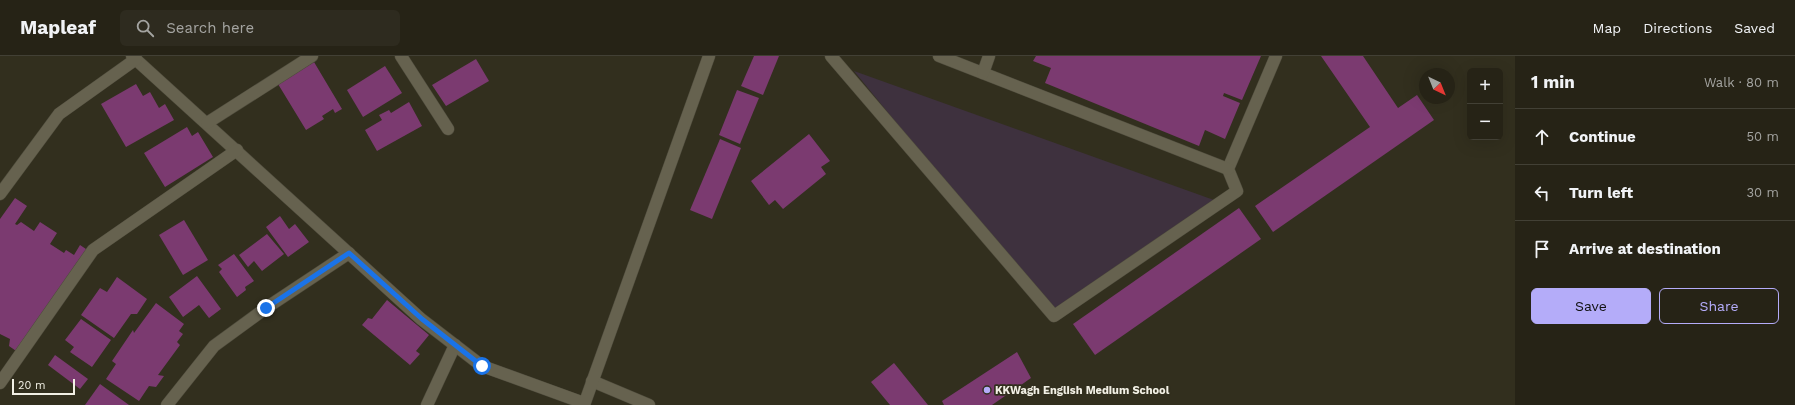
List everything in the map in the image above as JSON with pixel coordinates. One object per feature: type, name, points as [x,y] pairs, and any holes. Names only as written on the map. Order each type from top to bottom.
[{"type":"street","points":[[207,123],[312,56]]},
{"type":"street","points":[[401,56],[448,129]]},
{"type":"street","points":[[0,194],[58,114],[134,58],[422,319],[482,366],[584,404],[709,56]]},
{"type":"street","points":[[831,56],[1054,316],[1237,191],[1228,169],[1276,56]]},
{"type":"street","points":[[939,56],[1228,169]]},
{"type":"street","points":[[983,73],[989,56]]},
{"type":"street","points":[[0,383],[93,250],[237,150]]},
{"type":"street","points":[[167,405],[214,346],[266,308],[349,253]]},
{"type":"street","points":[[427,405],[455,345]]},
{"type":"street","points":[[592,381],[649,405]]},
{"type":"shaded area","points":[[854,71],[1225,204],[1054,316]]},
{"type":"building","points":[[754,56],[779,56],[763,95],[741,86]]},
{"type":"building","points":[[1036,56],[1261,56],[1242,100],[1224,93],[1223,96],[1240,103],[1225,139],[1205,130],[1199,146],[1045,83],[1051,68],[1033,61]]},
{"type":"building","points":[[1321,56],[1363,56],[1398,108],[1417,95],[1419,98],[1419,104],[1423,104],[1434,120],[1273,232],[1255,206],[1370,127]]},
{"type":"building","points":[[476,59],[489,81],[446,106],[432,85]]},
{"type":"building","points":[[314,62],[342,109],[335,113],[333,109],[322,116],[324,119],[306,130],[278,84]]},
{"type":"building","points":[[385,66],[402,93],[363,117],[347,90]]},
{"type":"building","points":[[136,84],[143,96],[150,92],[159,108],[165,104],[174,120],[126,147],[101,104]]},
{"type":"building","points":[[737,90],[759,98],[740,144],[719,135]]},
{"type":"building","points":[[409,102],[422,126],[377,151],[365,130],[382,120],[379,115],[389,110],[391,113]]},
{"type":"building","points":[[187,127],[192,136],[198,132],[213,157],[165,187],[144,153]]},
{"type":"building","points":[[809,134],[830,161],[821,167],[826,174],[783,209],[775,200],[769,205],[751,181]]},
{"type":"building","points":[[720,139],[741,148],[712,219],[690,210]]},
{"type":"building","points":[[15,198],[27,206],[15,224],[17,225],[21,222],[34,231],[40,222],[57,233],[50,244],[64,253],[66,250],[74,255],[80,245],[89,251],[19,353],[9,346],[10,339],[0,334],[0,219]]},
{"type":"building","points":[[1239,208],[1261,239],[1095,355],[1073,324]]},
{"type":"building","points":[[280,216],[289,229],[295,224],[309,242],[288,257],[266,227]]},
{"type":"building","points":[[184,220],[208,260],[183,275],[159,235]]},
{"type":"building","points":[[267,234],[284,254],[262,271],[254,261],[248,267],[239,255]]},
{"type":"building","points":[[234,254],[254,281],[245,287],[246,290],[237,297],[219,272],[222,269],[218,265]]},
{"type":"building","points":[[197,276],[221,309],[209,318],[199,305],[183,317],[169,297]]},
{"type":"building","points":[[117,277],[147,299],[137,314],[131,314],[114,338],[81,315],[100,288],[107,292]]},
{"type":"building","points":[[387,300],[429,335],[416,351],[420,354],[410,365],[362,325],[368,318],[372,319]]},
{"type":"building","points":[[156,303],[184,324],[179,331],[183,334],[177,342],[180,345],[158,375],[164,376],[156,387],[149,386],[139,401],[106,379],[116,364],[112,361],[133,330],[134,333]]},
{"type":"building","points":[[81,319],[111,340],[92,367],[70,352],[74,347],[65,340]]},
{"type":"building","name":"KKWagh English Medium School","points":[[1017,352],[1031,378],[992,405],[944,405],[942,401]]},
{"type":"building","points":[[55,355],[88,379],[80,389],[48,365]]},
{"type":"building","points":[[894,363],[928,405],[890,405],[871,382]]},
{"type":"building","points":[[100,384],[129,405],[85,405]]},
{"type":"place","name":"KKWagh English Medium School","points":[[987,390]]},
{"type":"route","points":[[266,308],[349,253],[422,319],[482,366]]}]
